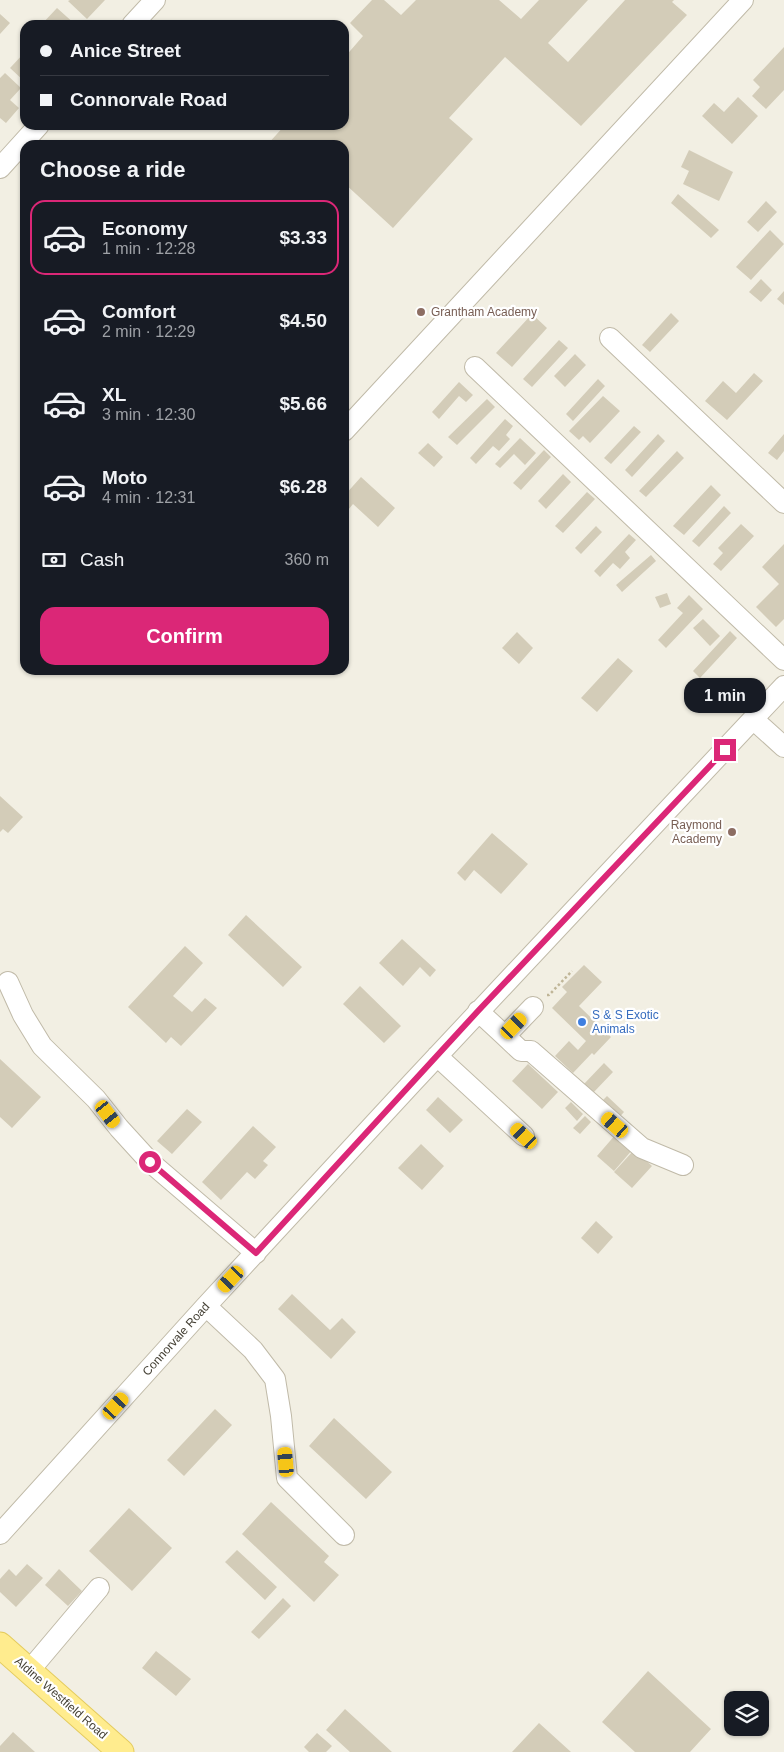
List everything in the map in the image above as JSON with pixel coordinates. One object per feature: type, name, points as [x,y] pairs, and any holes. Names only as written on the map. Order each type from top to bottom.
[{"type":"main road","name":"Aldine Westfield Road","points":[[0,1645],[121,1752]]},
{"type":"street","points":[[137,20],[155,0]]},
{"type":"street","points":[[349,426],[743,0]]},
{"type":"street","points":[[25,140],[34,130]]},
{"type":"street","points":[[0,168],[20,146]]},
{"type":"street","points":[[610,338],[784,503]]},
{"type":"street","points":[[475,367],[784,660]]},
{"type":"street","name":"Connorvale Road","points":[[0,1534],[206,1306],[478,1011],[784,686]]},
{"type":"street","points":[[753,719],[784,747]]},
{"type":"street","points":[[8,982],[23,1015],[42,1046],[96,1099],[150,1162],[256,1253]]},
{"type":"street","points":[[505,1036],[533,1007]]},
{"type":"street","points":[[478,1011],[521,1051],[531,1051],[642,1148],[683,1165]]},
{"type":"street","points":[[437,1056],[524,1136]]},
{"type":"street","points":[[206,1306],[253,1350],[274,1379],[281,1416],[287,1478],[344,1535]]},
{"type":"street","points":[[29,1671],[99,1588]]},
{"type":"path","points":[[533,1007],[535,996],[549,995],[572,971]]},
{"type":"path","points":[[560,984],[564,986]]},
{"type":"building","points":[[105,0],[87,19],[68,1]]},
{"type":"building","points":[[372,0],[384,0],[401,15],[416,0],[499,0],[521,19],[539,0],[588,0],[548,43],[568,62],[625,0],[674,0],[672,2],[687,15],[581,126],[505,57],[449,118],[473,139],[393,228],[349,188],[349,140],[272,140],[280,130],[349,130],[349,52],[363,36],[350,23]]},
{"type":"building","points":[[57,8],[70,20],[46,20]]},
{"type":"building","points":[[0,14],[10,23],[0,34]]},
{"type":"building","points":[[784,47],[784,90],[766,109],[752,96],[760,87],[753,80]]},
{"type":"building","points":[[20,57],[20,77],[10,68]]},
{"type":"building","points":[[5,73],[20,87],[10,100],[19,108],[6,123],[0,118],[0,78]]},
{"type":"building","points":[[738,97],[758,116],[732,144],[702,116],[714,103],[724,112]]},
{"type":"building","points":[[689,150],[733,172],[719,201],[683,184],[689,171],[681,167]]},
{"type":"building","points":[[678,194],[719,230],[711,238],[671,203]]},
{"type":"building","points":[[766,201],[777,212],[758,232],[747,222]]},
{"type":"building","points":[[770,230],[784,244],[751,280],[736,267]]},
{"type":"building","points":[[761,279],[772,290],[761,302],[749,292]]},
{"type":"building","points":[[784,291],[784,305],[777,299]]},
{"type":"building","points":[[671,313],[679,321],[650,352],[642,345]]},
{"type":"building","points":[[532,314],[547,328],[512,367],[496,353]]},
{"type":"building","points":[[559,340],[568,348],[532,387],[523,379]]},
{"type":"building","points":[[575,354],[586,365],[565,387],[554,376]]},
{"type":"building","points":[[754,373],[763,381],[727,420],[705,401],[723,381],[736,393]]},
{"type":"building","points":[[598,379],[605,386],[573,421],[566,414]]},
{"type":"building","points":[[459,382],[473,395],[466,402],[459,396],[439,419],[432,412]]},
{"type":"building","points":[[603,396],[620,411],[590,443],[583,436],[579,440],[569,431]]},
{"type":"building","points":[[487,399],[495,407],[457,445],[448,437]]},
{"type":"building","points":[[505,419],[513,426],[506,435],[510,439],[499,451],[493,446],[476,464],[470,458]]},
{"type":"building","points":[[634,426],[641,432],[611,464],[604,458]]},
{"type":"building","points":[[658,434],[665,441],[632,477],[625,470]]},
{"type":"building","points":[[784,434],[784,451],[777,460],[768,453]]},
{"type":"building","points":[[520,438],[536,453],[525,465],[514,454],[500,468],[495,464]]},
{"type":"building","points":[[428,443],[443,457],[434,467],[418,453]]},
{"type":"building","points":[[544,450],[551,457],[521,490],[513,483]]},
{"type":"building","points":[[677,451],[684,458],[646,497],[639,491]]},
{"type":"building","points":[[563,474],[571,482],[546,509],[538,501]]},
{"type":"building","points":[[361,477],[395,508],[378,527],[353,504],[349,509],[349,490]]},
{"type":"building","points":[[711,485],[721,495],[684,535],[673,526]]},
{"type":"building","points":[[587,492],[595,499],[563,533],[555,526]]},
{"type":"building","points":[[724,506],[731,513],[699,547],[692,541]]},
{"type":"building","points":[[741,524],[754,536],[721,571],[713,564],[723,553],[718,548]]},
{"type":"building","points":[[596,526],[602,532],[581,554],[575,548]]},
{"type":"building","points":[[629,534],[636,540],[625,552],[630,558],[620,569],[613,563],[600,577],[594,571]]},
{"type":"building","points":[[784,544],[784,619],[776,627],[756,607],[779,584],[762,567]]},
{"type":"building","points":[[651,555],[656,561],[622,592],[616,585]]},
{"type":"building","points":[[667,593],[671,604],[660,608],[655,597]]},
{"type":"building","points":[[689,595],[703,609],[666,648],[658,640],[683,613],[677,608]]},
{"type":"building","points":[[703,619],[720,636],[710,646],[693,628]]},
{"type":"building","points":[[730,631],[737,638],[700,678],[693,671]]},
{"type":"building","points":[[517,632],[533,648],[519,664],[502,648]]},
{"type":"building","points":[[618,658],[633,671],[597,712],[581,698]]},
{"type":"building","points":[[0,796],[23,817],[8,833],[3,829],[0,832]]},
{"type":"building","points":[[492,833],[528,864],[501,894],[474,870],[465,881],[457,873]]},
{"type":"building","points":[[246,915],[302,967],[283,987],[228,935]]},
{"type":"building","points":[[402,939],[436,970],[430,977],[420,967],[403,986],[379,963]]},
{"type":"building","points":[[185,946],[203,963],[173,996],[192,1012],[205,998],[217,1008],[181,1046],[171,1037],[166,1043],[128,1007]]},
{"type":"building","name":"S & S Exotic Animals","points":[[584,965],[602,982],[579,1006],[611,1037],[573,1073],[555,1056],[569,1041],[578,1050],[586,1041],[552,1008],[567,992],[562,987]]},
{"type":"building","points":[[360,986],[401,1026],[384,1043],[343,1004]]},
{"type":"building","points":[[0,1059],[41,1097],[12,1128],[0,1117]]},
{"type":"building","points":[[604,1063],[613,1072],[593,1093],[584,1084]]},
{"type":"building","points":[[528,1064],[558,1092],[542,1109],[512,1081]]},
{"type":"building","points":[[607,1096],[624,1112],[616,1121],[598,1105]]},
{"type":"building","points":[[438,1097],[463,1120],[450,1133],[426,1110]]},
{"type":"building","points":[[571,1102],[583,1114],[577,1121],[565,1108]]},
{"type":"building","points":[[187,1109],[202,1122],[172,1154],[157,1141]]},
{"type":"building","points":[[585,1116],[591,1122],[580,1134],[573,1128]]},
{"type":"building","points":[[253,1126],[276,1147],[263,1161],[268,1165],[255,1179],[247,1172],[221,1200],[202,1182]]},
{"type":"building","points":[[616,1134],[633,1149],[614,1171],[597,1156]]},
{"type":"building","points":[[421,1144],[444,1166],[422,1190],[398,1168]]},
{"type":"building","points":[[634,1150],[652,1166],[632,1188],[614,1172]]},
{"type":"building","points":[[596,1221],[613,1237],[598,1254],[581,1238]]},
{"type":"building","points":[[292,1294],[330,1330],[342,1318],[356,1332],[331,1359],[278,1309]]},
{"type":"building","points":[[215,1409],[232,1425],[184,1476],[167,1460]]},
{"type":"building","points":[[334,1418],[392,1472],[366,1499],[309,1446]]},
{"type":"building","points":[[271,1502],[329,1556],[324,1562],[339,1575],[314,1602],[242,1534]]},
{"type":"building","points":[[129,1508],[172,1548],[132,1591],[89,1551]]},
{"type":"building","points":[[237,1550],[277,1587],[265,1600],[225,1562]]},
{"type":"building","points":[[27,1564],[43,1578],[16,1607],[0,1592],[0,1579],[9,1569],[16,1576]]},
{"type":"building","points":[[59,1569],[82,1591],[68,1606],[45,1585]]},
{"type":"building","points":[[283,1598],[291,1606],[259,1639],[251,1632]]},
{"type":"building","points":[[156,1651],[191,1679],[176,1696],[142,1668]]},
{"type":"building","points":[[648,1671],[711,1729],[690,1752],[635,1752],[602,1722]]},
{"type":"building","points":[[345,1709],[392,1752],[350,1752],[326,1730]]},
{"type":"building","points":[[539,1723],[571,1752],[512,1752]]},
{"type":"building","points":[[13,1732],[35,1752],[0,1752],[0,1746]]},
{"type":"building","points":[[317,1733],[332,1746],[326,1752],[309,1752],[304,1747]]},
{"type":"place","name":"Grantham Academy","points":[[421,312]]},
{"type":"place","name":"Raymond Academy","points":[[732,832]]},
{"type":"place","name":"S & S Exotic Animals","points":[[582,1022]]},
{"type":"route","points":[[150,1162],[256,1253],[478,1011],[725,750]]}]
